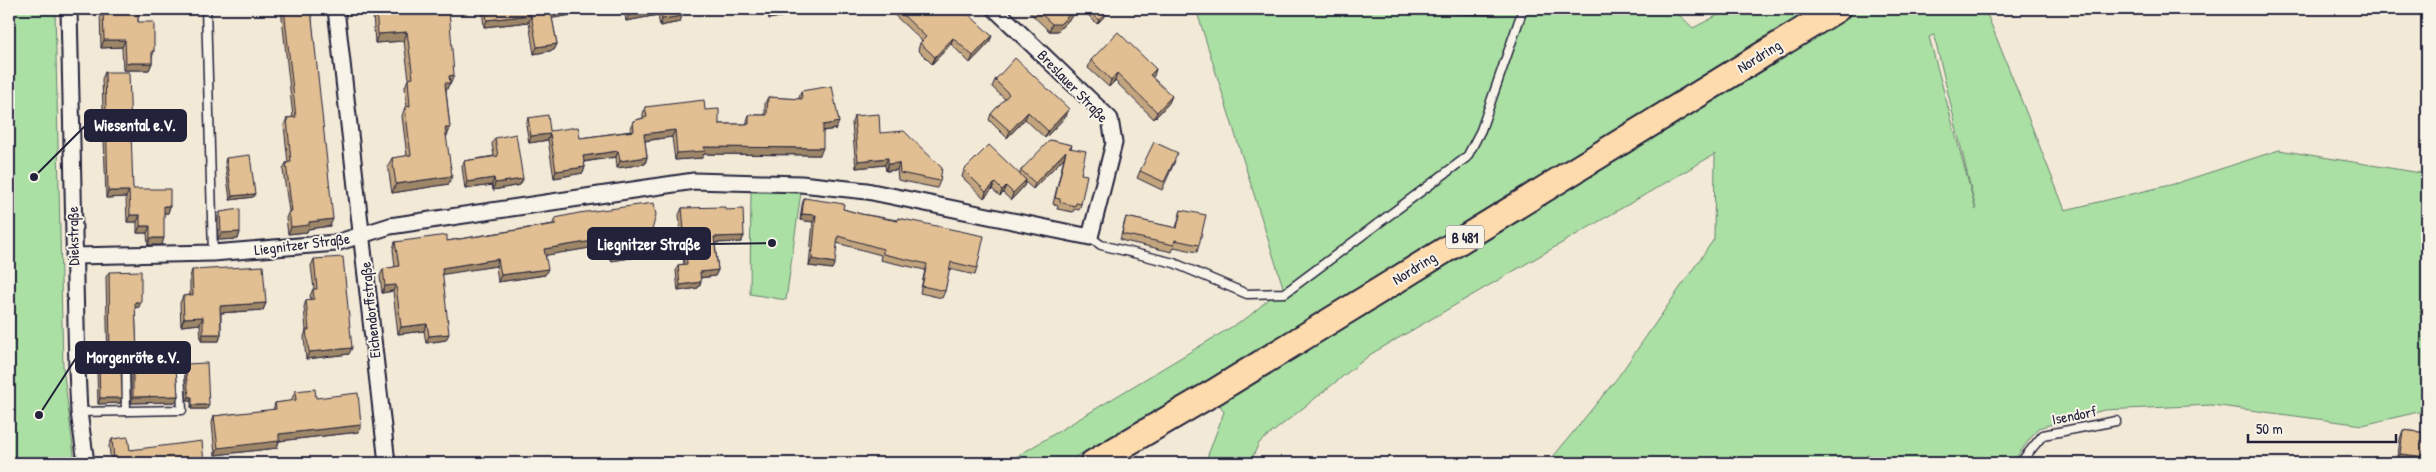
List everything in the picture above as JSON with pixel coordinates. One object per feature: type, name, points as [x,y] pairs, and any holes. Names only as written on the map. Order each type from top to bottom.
[{"type":"main road","name":"Nordring","points":[[1093,463],[1216,392],[1837,9]]},
{"type":"street","name":"Diekstraße","points":[[69,9],[79,412],[86,463]]},
{"type":"street","name":"Eichendorffstraße","points":[[336,9],[387,463]]},
{"type":"street","name":"Breslauer Straße","points":[[995,9],[1110,120],[1114,143],[1090,237]]},
{"type":"street","name":"Liegnitzer Straße","points":[[74,256],[213,253],[336,243],[390,226],[694,181],[800,184],[867,191],[1090,237]]},
{"type":"lane","points":[[206,9],[213,253]]},
{"type":"lane","points":[[1090,237],[1101,244],[1174,264],[1247,294],[1286,293],[1467,157],[1481,130],[1523,9]]},
{"type":"lane","points":[[79,412],[182,410],[180,372]]},
{"type":"lane","points":[[125,373],[126,411]]},
{"type":"lane","name":"Isendorf","points":[[2020,463],[2043,436],[2116,421]]},
{"type":"green space","points":[[9,9],[55,9],[63,367],[75,463],[9,463]]},
{"type":"green space","points":[[1196,9],[1673,9],[1693,28],[1730,9],[1985,9],[2065,210],[2174,184],[2279,150],[2427,174],[2427,410],[2363,425],[2212,405],[2104,410],[2038,428],[2012,463],[1885,463],[1868,455],[1858,463],[1548,463],[1618,377],[1714,239],[1715,154],[1371,354],[1259,443],[1250,463],[1205,463],[1224,412],[1206,381],[1065,463],[1006,463],[1248,317],[1283,287]],"holes":[[[1934,35],[1976,210],[1929,37]]]},
{"type":"green space","points":[[751,189],[801,192],[786,300],[750,294]]},
{"type":"building","points":[[103,9],[138,9],[138,22],[154,22],[152,63],[126,63],[125,40],[104,40]]},
{"type":"building","points":[[284,9],[311,9],[333,219],[309,222],[309,225],[291,227],[289,211],[292,211],[286,163],[291,162],[287,118],[296,117]]},
{"type":"building","points":[[376,9],[449,9],[454,75],[449,76],[450,83],[445,83],[450,128],[445,128],[452,176],[396,184],[392,158],[411,155],[405,107],[410,106],[408,79],[413,78],[407,32],[378,34]]},
{"type":"building","points":[[485,9],[571,9],[551,12],[557,44],[537,47],[531,15],[487,20]]},
{"type":"building","points":[[627,9],[660,9],[629,15]]},
{"type":"building","points":[[660,9],[681,9],[682,16],[662,19]]},
{"type":"building","points":[[771,9],[792,9],[771,12]]},
{"type":"building","points":[[897,9],[963,9],[992,36],[973,56],[953,38],[935,57],[920,43],[926,37]]},
{"type":"building","points":[[1036,9],[1075,9],[1060,24],[1052,24]]},
{"type":"building","points":[[1087,9],[1110,9],[1099,20]]},
{"type":"building","points":[[1491,9],[1491,12],[1455,10]]},
{"type":"building","points":[[1118,32],[1156,69],[1150,75],[1172,96],[1157,112],[1117,73],[1111,80],[1091,60]]},
{"type":"building","points":[[1015,58],[1069,109],[1048,131],[1028,112],[1010,131],[991,114],[1009,94],[995,80]]},
{"type":"building","points":[[105,72],[129,72],[133,189],[170,189],[170,206],[164,206],[164,238],[150,238],[150,226],[140,226],[140,215],[130,215],[129,191],[108,191]]},
{"type":"building","points":[[832,86],[839,122],[823,125],[823,148],[704,147],[705,151],[677,153],[675,130],[644,134],[647,157],[620,161],[618,151],[583,156],[585,167],[556,171],[550,134],[531,136],[528,118],[548,115],[550,131],[578,127],[580,138],[634,131],[633,121],[647,117],[645,107],[704,100],[705,110],[719,109],[719,124],[749,124],[749,115],[767,115],[768,97],[802,99],[801,91]]},
{"type":"building","points":[[879,114],[880,133],[904,131],[942,168],[940,181],[900,173],[899,163],[888,164],[888,158],[858,161],[854,116]]},
{"type":"building","points":[[516,134],[523,179],[495,183],[494,178],[467,182],[464,161],[498,156],[495,138]]},
{"type":"building","points":[[1050,140],[1072,145],[1069,148],[1086,151],[1081,174],[1087,175],[1081,204],[1076,203],[1075,206],[1060,202],[1060,199],[1055,198],[1066,151],[1035,183],[1021,170]]},
{"type":"building","points":[[1154,142],[1178,153],[1164,182],[1140,171]]},
{"type":"building","points":[[989,145],[1026,180],[1013,193],[1006,186],[1002,190],[995,183],[986,192],[964,170]]},
{"type":"building","points":[[250,155],[255,194],[232,196],[226,158]]},
{"type":"building","points":[[804,198],[844,204],[843,209],[861,214],[898,221],[898,218],[984,236],[977,268],[951,262],[945,291],[922,286],[927,264],[883,254],[883,249],[838,236],[835,263],[812,259],[816,215],[802,214]]},
{"type":"building","points":[[654,203],[656,215],[647,249],[613,254],[611,238],[544,249],[548,269],[501,275],[498,259],[442,268],[449,334],[429,336],[427,324],[401,327],[396,285],[385,286],[383,269],[399,266],[395,242],[447,235],[447,241],[556,224],[555,218],[579,213]]},
{"type":"building","points":[[725,207],[725,210],[743,209],[744,236],[714,237],[718,270],[700,272],[701,282],[680,285],[678,265],[687,264],[682,208]]},
{"type":"building","points":[[240,209],[240,232],[221,233],[220,212]]},
{"type":"building","points":[[1181,210],[1206,215],[1199,245],[1175,240],[1174,245],[1122,234],[1126,217],[1177,228]]},
{"type":"building","points":[[343,257],[352,348],[309,352],[306,330],[309,330],[306,300],[314,299],[313,289],[317,289],[314,259]]},
{"type":"building","points":[[263,266],[266,303],[220,306],[221,334],[203,334],[203,317],[184,318],[183,296],[193,295],[192,270]]},
{"type":"building","points":[[141,271],[141,302],[135,302],[137,354],[163,353],[163,363],[178,362],[176,367],[178,396],[133,397],[133,367],[126,362],[121,367],[122,398],[100,398],[99,365],[110,364],[109,272]]},
{"type":"building","points":[[207,363],[209,405],[192,405],[192,397],[189,397],[185,364]]},
{"type":"building","points":[[315,389],[316,398],[358,393],[361,425],[279,434],[279,441],[218,448],[214,416],[276,409],[275,403],[296,400],[295,391]]},
{"type":"building","points":[[2403,430],[2427,433],[2427,457],[2400,454]]},
{"type":"building","points":[[128,437],[130,450],[202,441],[204,463],[120,463],[120,458],[114,459],[112,439]]},
{"type":"place","name":"Wiesental e.V.","points":[[34,177]]},
{"type":"place","name":"Liegnitzer Straße","points":[[772,243]]},
{"type":"place","name":"Morgenröte e.V.","points":[[39,415]]}]
